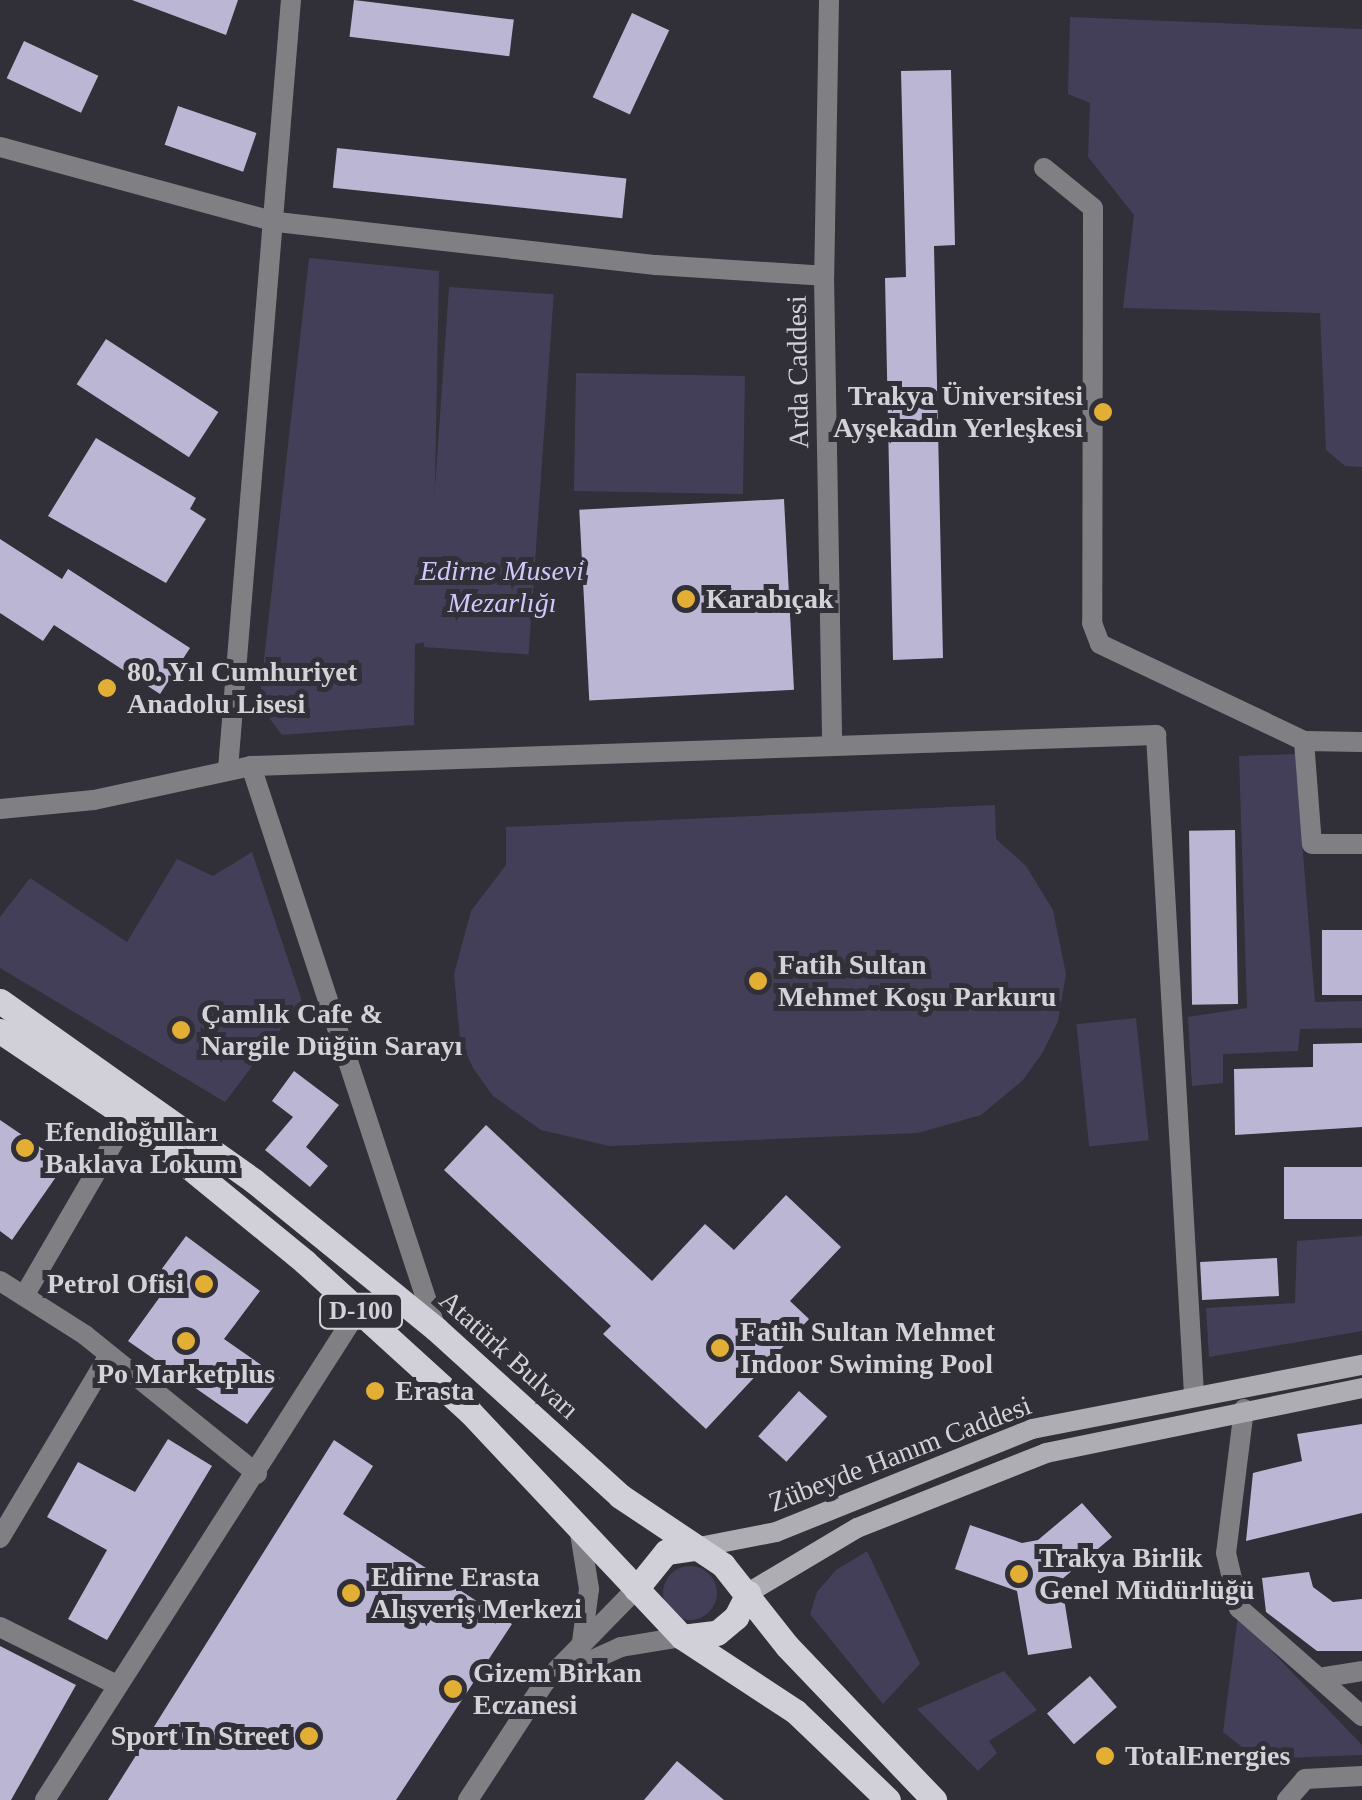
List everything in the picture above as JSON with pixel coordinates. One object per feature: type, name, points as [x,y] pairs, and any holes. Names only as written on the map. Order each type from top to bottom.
[{"type":"main road","name":"Atatürk Bulvarı","points":[[0,1001],[180,1124],[436,1328],[620,1496],[723,1565],[787,1646],[934,1800]]},
{"type":"main road","name":"D-100","points":[[0,1030],[128,1117],[359,1310],[577,1520],[682,1637],[796,1712],[888,1800]]},
{"type":"main road","name":"Zübeyde Hanım Caddesi","points":[[694,1548],[776,1532],[1032,1429],[1194,1394],[1362,1365]]},
{"type":"main road","name":"Zübeyde Hanım Caddesi","points":[[748,1594],[857,1528],[1046,1453],[1244,1409],[1362,1388]]},
{"type":"main road","points":[[636,1589],[666,1552],[694,1548]]},
{"type":"main road","points":[[682,1637],[717,1633],[736,1617],[748,1594]]},
{"type":"street","points":[[228,769],[277,222],[291,0]]},
{"type":"street","name":"Arda Caddesi","points":[[828,0],[824,276],[832,742]]},
{"type":"street","points":[[0,146],[277,222],[656,265],[824,276]]},
{"type":"street","points":[[1044,168],[1094,208],[1092,622],[1100,644],[1304,741],[1362,742]]},
{"type":"street","points":[[0,809],[94,800],[251,766],[832,742],[1156,734],[1194,1394]]},
{"type":"street","points":[[1304,741],[1312,844],[1362,844]]},
{"type":"street","points":[[251,766],[436,1328]]},
{"type":"street","points":[[24,1296],[128,1117]]},
{"type":"street","points":[[0,1281],[110,1355],[257,1474]]},
{"type":"street","points":[[44,1800],[359,1310]]},
{"type":"street","points":[[0,1538],[110,1355]]},
{"type":"street","points":[[1244,1409],[1226,1553],[1239,1608],[1325,1677],[1362,1716]]},
{"type":"street","points":[[577,1520],[589,1589],[582,1645]]},
{"type":"street","points":[[468,1800],[546,1682],[636,1589]]},
{"type":"street","points":[[0,1627],[116,1684]]},
{"type":"street","points":[[546,1682],[621,1647],[682,1637]]},
{"type":"street","points":[[1325,1677],[1362,1671]]},
{"type":"street","points":[[1287,1800],[1304,1779],[1362,1776]]},
{"type":"green space","points":[[1070,17],[1362,29],[1362,467],[1345,466],[1326,450],[1320,313],[1123,308],[1134,215],[1088,157],[1090,103],[1068,94]]},
{"type":"green space","points":[[309,258],[439,271],[432,641],[415,644],[414,725],[282,735],[259,704]]},
{"type":"green space","name":"Edirne Musevi Mezarlığı","points":[[449,287],[554,294],[529,654],[424,647]]},
{"type":"green space","points":[[576,373],[745,376],[743,494],[574,491]]},
{"type":"green space","points":[[1295,754],[1315,1002],[1362,1001],[1362,1028],[1300,1029],[1298,1051],[1223,1054],[1223,1083],[1192,1086],[1188,1017],[1247,1008],[1239,756]]},
{"type":"green space","name":"Fatih Sultan Mehmet Koşu Parkuru","points":[[995,805],[996,839],[1026,866],[1053,910],[1066,974],[1058,1021],[1043,1052],[1023,1080],[981,1115],[918,1133],[609,1146],[541,1130],[493,1096],[473,1068],[460,1039],[454,974],[471,911],[506,865],[506,827]]},
{"type":"green space","points":[[252,852],[302,1001],[225,1102],[0,968],[0,917],[30,878],[127,942],[177,859],[213,876]]},
{"type":"green space","points":[[1136,1018],[1149,1140],[1089,1147],[1076,1024]]},
{"type":"green space","points":[[1362,1236],[1362,1331],[1209,1357],[1206,1308],[1295,1303],[1297,1241]]},
{"type":"green space","points":[[867,1551],[920,1664],[883,1704],[810,1614],[817,1592],[836,1570]]},
{"type":"green space","points":[[690,1566],[709,1574],[717,1593],[709,1612],[690,1620],[671,1612],[663,1593],[671,1574]]},
{"type":"green space","points":[[1238,1616],[1362,1745],[1362,1755],[1257,1759],[1223,1732]]},
{"type":"green space","points":[[1004,1671],[1037,1710],[989,1741],[997,1753],[978,1771],[917,1709]]},
{"type":"building","points":[[132,0],[238,0],[226,35]]},
{"type":"building","points":[[354,0],[514,20],[509,56],[349,37]]},
{"type":"building","points":[[632,13],[669,30],[630,115],[593,97]]},
{"type":"building","points":[[24,41],[98,76],[81,113],[7,78]]},
{"type":"building","points":[[951,70],[955,245],[934,246],[943,658],[893,660],[885,278],[906,277],[901,71]]},
{"type":"building","points":[[178,106],[256,133],[243,172],[165,145]]},
{"type":"building","points":[[337,148],[626,178],[622,218],[333,188]]},
{"type":"building","points":[[106,339],[218,412],[189,457],[77,384]]},
{"type":"building","points":[[96,438],[196,498],[190,509],[206,519],[166,583],[48,516]]},
{"type":"building","name":"Karabıçak","points":[[784,499],[794,690],[589,700],[579,510]]},
{"type":"building","points":[[0,539],[62,579],[68,569],[190,648],[160,694],[54,625],[43,641],[0,613]]},
{"type":"building","points":[[1235,830],[1238,1004],[1192,1005],[1189,831]]},
{"type":"building","points":[[1322,930],[1362,930],[1362,995],[1322,995]]},
{"type":"building","points":[[1362,1043],[1362,1127],[1235,1135],[1234,1069],[1313,1067],[1313,1044]]},
{"type":"building","points":[[294,1071],[339,1105],[306,1147],[328,1166],[310,1187],[265,1150],[293,1117],[272,1101]]},
{"type":"building","points":[[0,1120],[65,1164],[12,1240],[0,1231]]},
{"type":"building","points":[[486,1125],[652,1281],[705,1224],[734,1250],[786,1195],[841,1247],[790,1301],[809,1319],[706,1429],[603,1334],[611,1326],[444,1170]]},
{"type":"building","points":[[1284,1167],[1362,1167],[1362,1219],[1284,1219]]},
{"type":"building","points":[[186,1236],[260,1291],[224,1339],[280,1378],[247,1424],[128,1341],[162,1294],[150,1285]]},
{"type":"building","points":[[1277,1258],[1279,1296],[1202,1300],[1200,1262]]},
{"type":"building","points":[[799,1391],[827,1416],[786,1462],[758,1436]]},
{"type":"building","points":[[1362,1424],[1362,1513],[1246,1541],[1253,1473],[1302,1461],[1297,1434]]},
{"type":"building","points":[[168,1439],[212,1466],[107,1640],[68,1619],[107,1550],[47,1517],[78,1462],[135,1492]]},
{"type":"building","name":"Edirne Erasta Alışveriş Merkezi","points":[[334,1440],[373,1466],[343,1514],[512,1624],[396,1800],[108,1800]]},
{"type":"building","name":"Trakya Birlik Genel Müdürlüğü","points":[[1082,1503],[1112,1537],[1061,1580],[1072,1648],[1028,1655],[1017,1591],[955,1569],[970,1525],[1022,1543],[1038,1540]]},
{"type":"building","points":[[1309,1572],[1313,1587],[1333,1602],[1362,1599],[1362,1651],[1317,1651],[1266,1612],[1262,1578]]},
{"type":"building","points":[[0,1646],[76,1685],[11,1800],[0,1800]]},
{"type":"building","points":[[1090,1676],[1117,1707],[1074,1744],[1047,1713]]},
{"type":"building","points":[[677,1761],[724,1800],[644,1800]]},
{"type":"place","name":"Trakya Üniversitesi Ayşekadın Yerleşkesi","points":[[1103,412]]},
{"type":"place","name":"Karabıçak","points":[[686,599]]},
{"type":"place","name":"80. Yıl Cumhuriyet Anadolu Lisesi","points":[[107,688]]},
{"type":"place","name":"Fatih Sultan Mehmet Koşu Parkuru","points":[[758,981]]},
{"type":"place","name":"Çamlık Cafe & Nargile Düğün Sarayı","points":[[181,1030]]},
{"type":"place","name":"Efendioğulları Baklava Lokum","points":[[25,1148]]},
{"type":"place","name":"Petrol Ofisi","points":[[204,1284]]},
{"type":"place","name":"Po Marketplus","points":[[186,1341]]},
{"type":"place","name":"Fatih Sultan Mehmet Indoor Swiming Pool","points":[[720,1348]]},
{"type":"place","name":"Erasta","points":[[375,1391]]},
{"type":"place","name":"Trakya Birlik Genel Müdürlüğü","points":[[1019,1574]]},
{"type":"place","name":"Edirne Erasta Alışveriş Merkezi","points":[[351,1593]]},
{"type":"place","name":"Gizem Birkan Eczanesi","points":[[453,1689]]},
{"type":"place","name":"Sport In Street","points":[[309,1736]]},
{"type":"place","name":"TotalEnergies","points":[[1105,1756]]}]
